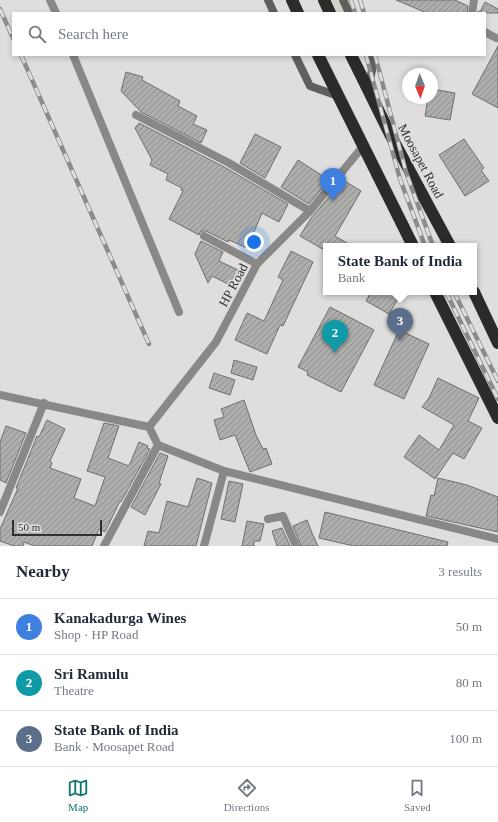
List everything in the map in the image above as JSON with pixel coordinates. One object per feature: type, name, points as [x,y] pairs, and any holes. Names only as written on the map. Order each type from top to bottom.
[{"type":"highway","points":[[292,0],[298,12]]},
{"type":"highway","points":[[324,0],[330,12]]},
{"type":"highway","points":[[318,56],[412,243]]},
{"type":"highway","name":"Moosapet Road","points":[[352,56],[448,243]]},
{"type":"highway","points":[[436,295],[498,418]]},
{"type":"highway","points":[[475,295],[498,343]]},
{"type":"street","points":[[50,0],[56,12]]},
{"type":"street","points":[[268,0],[274,12]]},
{"type":"street","points":[[343,0],[349,12]]},
{"type":"street","points":[[472,12],[474,0]]},
{"type":"street","points":[[486,33],[496,38]]},
{"type":"street","points":[[73,56],[178,312]]},
{"type":"street","points":[[295,56],[310,86],[338,96]]},
{"type":"street","points":[[368,56],[373,66],[368,88]]},
{"type":"street","points":[[136,115],[229,162],[310,211]]},
{"type":"street","name":"HP Road","points":[[149,427],[216,342],[257,264],[310,211],[364,145]]},
{"type":"street","points":[[204,236],[257,264]]},
{"type":"street","points":[[0,395],[44,403],[149,427],[158,445],[224,471],[498,539]]},
{"type":"street","points":[[0,512],[44,403]]},
{"type":"street","points":[[104,546],[158,445]]},
{"type":"street","points":[[204,546],[224,471]]},
{"type":"street","points":[[268,519],[283,516],[296,546]]},
{"type":"shaded area","points":[[331,0],[352,0],[358,12],[337,12]]},
{"type":"building","points":[[396,0],[455,0],[468,6],[467,12],[425,12]]},
{"type":"building","points":[[485,2],[498,9],[498,13],[480,12]]},
{"type":"building","points":[[498,46],[498,108],[472,94]]},
{"type":"building","points":[[126,72],[143,77],[142,80],[180,101],[178,106],[197,116],[193,124],[207,130],[201,143],[141,112],[121,91]]},
{"type":"building","points":[[438,90],[455,93],[450,120],[425,116],[427,104],[438,104]]},
{"type":"building","points":[[139,123],[226,168],[288,204],[279,222],[262,213],[247,248],[229,240],[228,242],[206,231],[201,231],[199,235],[169,219],[183,191],[181,190],[182,188],[166,180],[168,174],[150,165],[152,160],[135,128]]},
{"type":"building","points":[[255,134],[281,147],[265,178],[240,163]]},
{"type":"building","points":[[464,139],[484,168],[481,170],[489,181],[465,196],[439,155]]},
{"type":"building","points":[[298,160],[329,180],[309,204],[281,187]]},
{"type":"building","points":[[343,180],[361,191],[335,236],[347,243],[323,243],[323,249],[300,236],[311,218]]},
{"type":"building","points":[[201,241],[223,252],[219,261],[240,271],[232,286],[212,276],[208,283],[195,254]]},
{"type":"building","points":[[291,251],[313,262],[283,326],[280,325],[267,354],[235,340],[247,313],[264,321],[283,280],[278,277]]},
{"type":"building","points":[[369,295],[400,295],[389,314],[366,301]]},
{"type":"building","points":[[330,307],[374,330],[341,392],[307,375],[308,372],[298,367]]},
{"type":"building","points":[[399,330],[429,344],[404,399],[374,385]]},
{"type":"building","points":[[234,360],[257,367],[253,380],[231,373]]},
{"type":"building","points":[[214,373],[235,380],[230,395],[209,388]]},
{"type":"building","points":[[438,378],[479,398],[468,421],[482,428],[464,459],[453,453],[435,479],[404,457],[419,435],[439,450],[454,425],[422,407],[429,398]]},
{"type":"building","points":[[244,400],[256,435],[263,449],[266,448],[272,464],[250,472],[235,435],[220,440],[214,420],[224,417],[221,409]]},
{"type":"building","points":[[47,420],[65,429],[50,461],[52,463],[50,468],[81,479],[74,498],[95,506],[105,477],[87,471],[104,423],[119,426],[108,458],[129,466],[139,442],[148,446],[147,448],[150,449],[121,502],[120,501],[105,532],[99,529],[92,546],[35,546],[24,542],[23,546],[14,546],[0,541],[0,529],[18,488],[16,488],[37,436],[39,437]]},
{"type":"building","points":[[6,426],[26,433],[6,483],[0,480],[0,442]]},
{"type":"building","points":[[160,453],[168,456],[159,483],[161,484],[145,515],[131,507]]},
{"type":"building","points":[[197,478],[212,483],[196,546],[144,546],[148,531],[159,533],[167,501],[188,507]]},
{"type":"building","points":[[438,478],[467,485],[498,497],[498,532],[426,516],[431,495],[434,496]]},
{"type":"building","points":[[229,481],[243,484],[235,522],[221,519]]},
{"type":"building","points":[[325,512],[448,542],[447,546],[354,546],[319,538]]},
{"type":"building","points":[[307,520],[318,546],[301,546],[293,526]]},
{"type":"building","points":[[247,521],[264,524],[260,541],[254,541],[254,546],[242,546]]},
{"type":"building","points":[[282,528],[290,546],[277,546],[272,531]]},
{"type":"railway","points":[[351,0],[355,12]]},
{"type":"railway","points":[[360,0],[364,12]]},
{"type":"railway","points":[[0,9],[12,36]]},
{"type":"railway","points":[[21,56],[149,344]]},
{"type":"railway","points":[[366,56],[400,179],[424,243]]},
{"type":"railway","points":[[375,56],[406,172],[432,243]]},
{"type":"railway","points":[[447,295],[498,399]]},
{"type":"railway","points":[[455,295],[498,381]]},
{"type":"place","name":"Kanakadurga Wines","points":[[333,201]]},
{"type":"place","name":"State Bank of India","points":[[400,341]]},
{"type":"place","name":"Sri Ramulu","points":[[335,353]]}]
